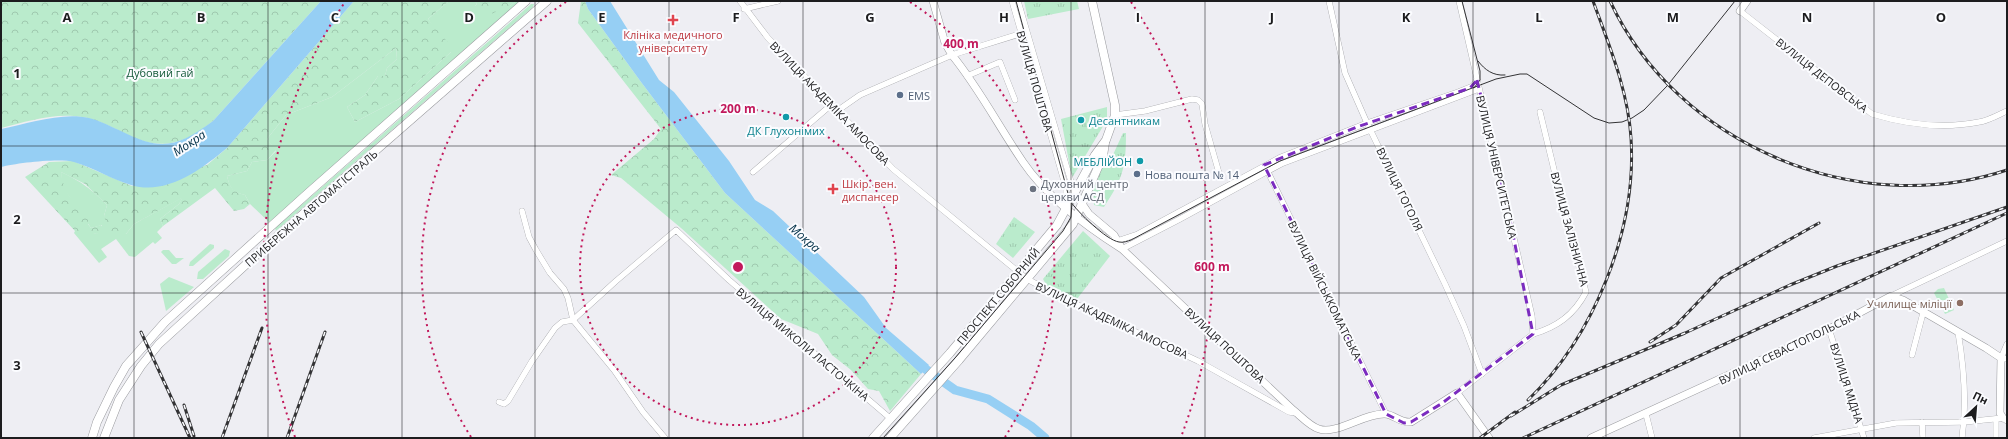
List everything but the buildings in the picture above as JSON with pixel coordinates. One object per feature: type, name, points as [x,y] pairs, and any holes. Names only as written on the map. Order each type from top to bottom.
[{"type":"main road","name":"ПРИБЕРЕЖНА АВТОМАГІСТРАЛЬ","points":[[92,438],[114,387],[126,366],[170,316],[526,1]]},
{"type":"main road","name":"ПРИБЕРЕЖНА АВТОМАГІСТРАЛЬ","points":[[104,438],[119,400],[131,379],[151,353],[168,335],[264,248],[546,1]]},
{"type":"main road","points":[[1092,1],[1115,115]]},
{"type":"main road","name":"ПРОСПЕКТ СОБОРНИЙ","points":[[890,438],[959,360],[1061,239],[1077,216],[1103,156],[1106,140],[1115,115]]},
{"type":"main road","name":"ПРОСПЕКТ СОБОРНИЙ","points":[[873,438],[950,353],[1056,225],[1074,192],[1106,140]]},
{"type":"main road","points":[[272,225],[272,231],[275,234],[281,234]]},
{"type":"main road","points":[[256,239],[263,239],[266,242],[264,248]]},
{"type":"street","name":"ВУЛИЦЯ АКАДЕМІКА АМОСОВА","points":[[740,1],[744,9],[768,38],[893,168],[1027,279],[1061,297],[1198,361],[1289,412],[1298,413]]},
{"type":"street","points":[[744,9],[778,1]]},
{"type":"street","name":"ВУЛИЦЯ ПОШТОВА","points":[[933,1],[945,43],[952,55],[1024,163],[1052,195],[1066,208],[1116,242],[1314,427],[1326,431],[1367,416],[1386,414]]},
{"type":"street","name":"ВУЛИЦЯ ПОШТОВА","points":[[1012,1],[1024,33],[1074,192]]},
{"type":"street","name":"ВУЛИЦЯ ПОШТОВА","points":[[1018,1],[1024,33],[1066,188],[1066,208]]},
{"type":"street","name":"ВУЛИЦЯ ГОГОЛЯ","points":[[1329,1],[1345,73],[1370,130],[1445,284],[1464,326],[1482,374]]},
{"type":"street","name":"ВУЛИЦЯ УНІВЕРСИТЕТСЬКА","points":[[1459,1],[1532,316],[1533,334]]},
{"type":"street","points":[[1740,11],[1747,1]]},
{"type":"street","name":"ВУЛИЦЯ ДЕПОВСЬКА","points":[[1740,11],[1872,114],[1895,121],[1943,125],[1979,122],[2007,111]]},
{"type":"street","points":[[837,111],[860,95],[952,55],[1024,33]]},
{"type":"street","points":[[967,76],[1000,62],[1015,100]]},
{"type":"street","points":[[1116,242],[1162,221],[1264,165],[1367,123],[1458,92],[1473,86],[1477,80]]},
{"type":"street","points":[[1116,242],[1180,219],[1281,164],[1479,89]]},
{"type":"street","points":[[1115,115],[1145,111],[1192,99],[1198,100],[1202,104],[1205,124],[1219,173]]},
{"type":"street","points":[[753,172],[831,105]]},
{"type":"street","name":"ВУЛИЦЯ ЗАЛІЗНИЧНА","points":[[1386,414],[1404,423],[1411,422],[1457,393],[1533,334],[1546,330],[1567,317],[1581,301],[1586,292],[1566,219],[1540,112]]},
{"type":"street","name":"ВУЛИЦЯ ВІЙСЬККОМАТСЬКА","points":[[1264,165],[1386,414]]},
{"type":"street","points":[[1074,192],[1089,214],[1116,242]]},
{"type":"street","points":[[522,211],[529,237],[550,273],[564,289],[568,298],[573,320],[614,370],[643,412],[665,438]]},
{"type":"street","name":"ВУЛИЦЯ МИКОЛИ ЛАСТОЧКІНА","points":[[499,402],[504,404],[508,401],[532,361],[555,328],[562,322],[573,320],[676,230],[729,280],[891,419]]},
{"type":"street","name":"ВУЛИЦЯ СЕВАСТОПОЛЬСЬКА","points":[[1590,438],[1646,414],[1829,329],[1891,296],[2007,241]]},
{"type":"street","points":[[1891,296],[1903,300],[1923,313],[2004,358]]},
{"type":"street","points":[[1912,355],[1923,313]]},
{"type":"street","name":"ВУЛИЦЯ МІДНА","points":[[1829,329],[1864,438]]},
{"type":"street","points":[[1958,332],[1963,363],[1964,422],[1962,438]]},
{"type":"street","points":[[1996,438],[2002,420],[2000,413],[2004,358],[2007,344]]},
{"type":"street","points":[[1457,393],[1489,438]]},
{"type":"street","points":[[1646,414],[1652,438]]},
{"type":"street","points":[[1814,438],[1861,428],[1922,422],[2002,420]]},
{"type":"street","points":[[1922,422],[1923,438]]},
{"type":"highlighted area","points":[[1477,80],[1507,205],[1533,334],[1441,404],[1411,422],[1404,423],[1386,414],[1264,165],[1357,127],[1470,88]]},
{"type":"green space","name":"Дубовий гай","points":[[1,1],[321,1],[213,121],[201,131],[193,135],[175,142],[160,144],[146,142],[105,124],[74,116],[46,117],[1,128]]},
{"type":"green space","points":[[354,1],[449,1],[428,19],[451,46],[451,52],[399,99],[355,122],[347,107],[365,95],[378,76],[385,76],[387,68],[397,59],[396,48],[332,97],[286,115],[267,139],[276,150],[267,160],[252,162],[247,171],[227,176],[229,184],[233,189],[245,195],[250,204],[244,209],[234,211],[215,188],[163,226],[160,219],[179,204],[182,198],[134,224],[126,234],[109,232],[104,216],[107,205],[85,184],[61,172],[64,185],[69,195],[77,204],[88,210],[88,224],[91,228],[101,225],[104,231],[97,234],[75,231],[25,177],[49,162],[73,161],[132,186],[207,165],[227,148]]},
{"type":"green space","points":[[449,1],[475,1],[477,4],[475,6],[510,6],[516,1],[526,1],[272,225],[250,204],[245,195],[232,189],[227,176],[247,171],[252,162],[267,160],[276,151],[267,139],[286,115],[332,97],[396,48],[397,59],[387,68],[385,76],[378,76],[365,95],[347,107],[355,122],[399,99],[451,52],[428,19]]},
{"type":"green space","points":[[475,1],[516,1],[510,6],[491,14],[475,6],[477,4]]},
{"type":"green space","points":[[581,1],[585,1],[588,9],[641,82],[725,193],[921,374],[890,411],[879,391],[868,389],[851,370],[832,355],[818,334],[781,319],[681,228],[621,178],[611,175],[654,139],[661,129],[578,23]]},
{"type":"green space","points":[[1024,1],[1077,1],[1079,9],[1028,19]]},
{"type":"green space","points":[[531,4],[534,4],[533,7],[276,231],[275,228]]},
{"type":"green space","points":[[1107,107],[1107,118],[1105,123],[1072,178],[1061,119]]},
{"type":"green space","points":[[1123,133],[1126,133],[1125,155],[1119,180],[1104,207],[1094,205],[1093,191],[1104,163],[1111,159]]},
{"type":"green space","points":[[61,172],[86,186],[101,199],[107,205],[104,216],[126,234],[134,224],[183,197],[179,204],[160,219],[163,226],[157,232],[162,238],[155,244],[153,242],[135,257],[129,256],[116,239],[101,249],[107,257],[99,263],[74,233],[75,231],[82,230],[97,234],[102,225],[91,228],[62,186]]},
{"type":"green space","points":[[1014,217],[1035,232],[1013,258],[996,244]]},
{"type":"green space","points":[[1083,231],[1110,256],[1077,299],[1047,286],[1043,279]]},
{"type":"green space","points":[[210,244],[214,245],[214,248],[193,266],[189,266],[190,262]]},
{"type":"green space","points":[[225,249],[230,251],[229,256],[203,279],[197,279],[198,272]]},
{"type":"green space","points":[[163,250],[169,250],[176,258],[184,258],[176,264],[172,264],[161,252]]},
{"type":"green space","points":[[169,277],[194,287],[166,311],[160,284]]},
{"type":"green space","points":[[1944,288],[1954,310],[1945,314],[1934,293],[1938,289]]},
{"type":"water","points":[[321,1],[354,1],[227,148],[195,172],[170,184],[157,187],[144,187],[124,183],[81,164],[67,161],[38,162],[1,167],[1,129],[45,119],[67,116],[89,118],[102,122],[137,138],[160,144],[180,141],[190,136],[213,121]]},
{"type":"water","points":[[585,1],[610,1],[659,80],[674,92],[729,161],[755,200],[773,211],[864,297],[886,328],[929,365],[921,374],[725,193],[641,82],[588,9]]},
{"type":"waterway","name":"Мокра","points":[[917,363],[955,390],[988,399],[1031,426],[1045,438]]},
{"type":"tram line","points":[[1016,1],[1070,201],[1079,212],[1100,231],[1113,240],[1119,242],[1131,240],[1280,161],[1496,79],[1527,74],[1594,118],[1609,123],[1622,122],[1632,118],[1644,110],[1667,86],[1735,1]]},
{"type":"tram line","points":[[1462,1],[1480,71],[1480,80],[1474,88]]},
{"type":"tram line","points":[[1478,61],[1490,72],[1505,75]]},
{"type":"tram line","points":[[883,438],[955,358],[1063,231],[1071,217],[1072,201]]},
{"type":"railway","points":[[1528,400],[1552,374],[1573,345],[1591,313],[1606,280],[1618,244],[1627,209],[1631,173],[1631,138],[1629,120],[1617,68],[1593,1]]},
{"type":"railway","points":[[1610,1],[1640,52],[1679,95],[1726,131],[1777,158],[1833,176],[1891,185],[1950,183],[2007,170]]},
{"type":"railway","points":[[1511,416],[1561,385],[1685,333],[1790,285],[1837,266],[2007,207]]},
{"type":"railway","points":[[1523,438],[2007,213]]},
{"type":"railway","points":[[1650,342],[1676,325],[1721,278],[1819,223]]},
{"type":"railway","points":[[222,438],[262,328]]},
{"type":"railway","points":[[141,332],[190,438]]},
{"type":"railway","points":[[287,438],[325,332]]},
{"type":"railway","points":[[184,405],[194,436]]},
{"type":"railway","points":[[1480,438],[1515,412]]},
{"type":"place","name":"Клініка медичного університету","points":[[673,20]]},
{"type":"place","name":"EMS","points":[[900,95]]},
{"type":"place","name":"ДК Глухонімих","points":[[786,117]]},
{"type":"place","name":"Десантникам","points":[[1081,120]]},
{"type":"place","name":"МЕБЛІЙОН","points":[[1140,161]]},
{"type":"place","name":"Нова пошта № 14","points":[[1137,174]]},
{"type":"place","name":"Шкір. вен. диспансер","points":[[833,189]]},
{"type":"place","name":"Духовний центр церкви АСД","points":[[1033,189]]},
{"type":"place","name":"Училище міліції","points":[[1960,303]]}]
